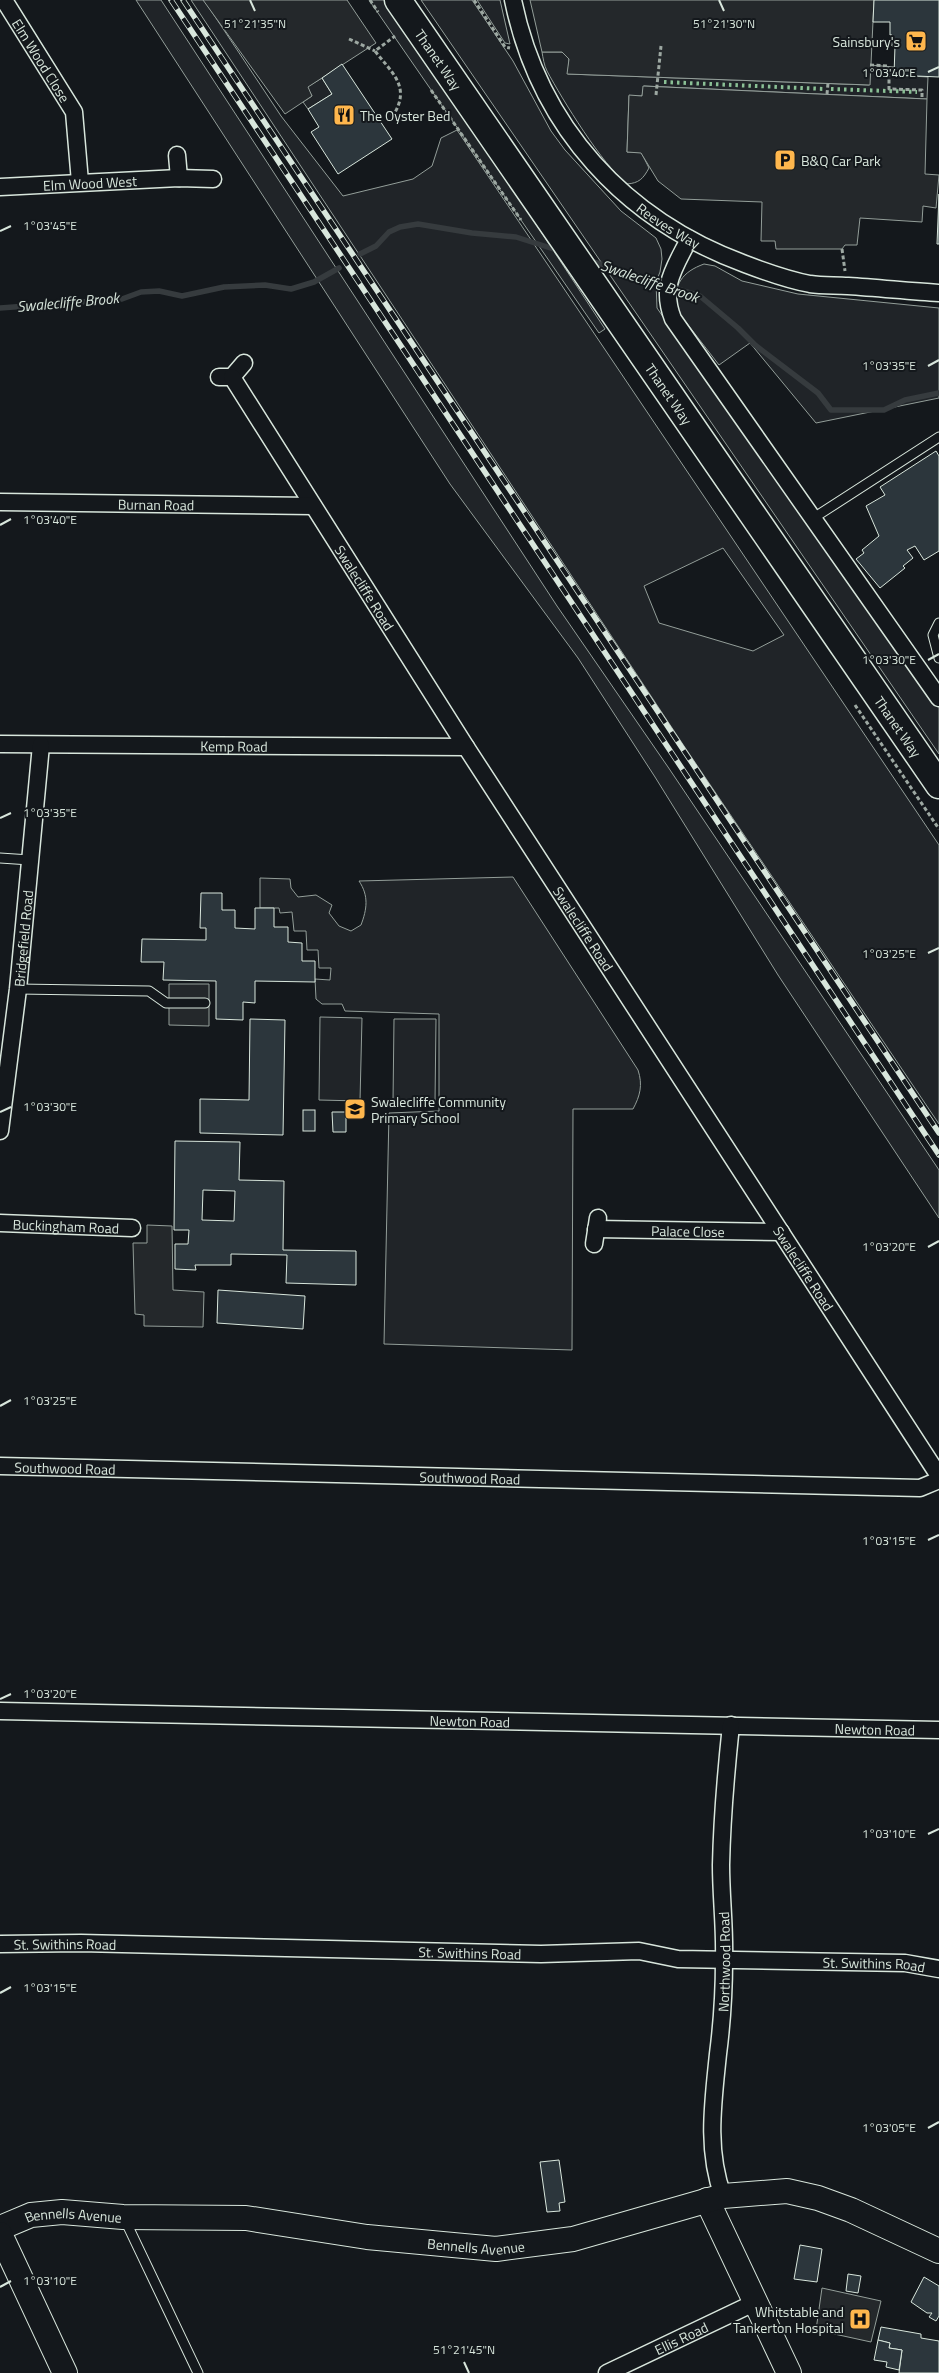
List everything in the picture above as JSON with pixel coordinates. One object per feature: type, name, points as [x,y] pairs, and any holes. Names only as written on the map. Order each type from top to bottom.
[{"type":"main road","name":"Thanet Way","points":[[398,0],[939,785]]},
{"type":"street","name":"Elm Wood Close","points":[[4,0],[74,112],[80,182]]},
{"type":"street","name":"Reeves Way","points":[[513,0],[529,53],[553,107],[585,154],[609,181],[638,206],[689,239],[744,264],[789,279],[812,285],[939,294]]},
{"type":"street","points":[[177,155],[179,178]]},
{"type":"street","name":"Elm Wood West","points":[[0,187],[80,182],[213,178]]},
{"type":"street","points":[[689,239],[669,279],[666,290],[667,304],[672,319],[939,698]]},
{"type":"street","name":"Swalecliffe Road","points":[[244,363],[226,377],[313,506],[466,747],[939,1476]]},
{"type":"street","name":"Burnan Road","points":[[0,502],[313,506]]},
{"type":"street","name":"Kemp Road","points":[[0,744],[466,747]]},
{"type":"street","name":"Bridgefield Road","points":[[0,1130],[18,989],[41,745]]},
{"type":"street","name":"Buckingham Road","points":[[0,1224],[132,1228]]},
{"type":"street","name":"Palace Close","points":[[596,1230],[781,1232]]},
{"type":"street","name":"Southwood Road","points":[[0,1466],[920,1488],[939,1480]]},
{"type":"street","name":"Newton Road","points":[[0,1711],[939,1730]]},
{"type":"street","name":"Northwood Road","points":[[731,1725],[726,1770],[721,1866],[724,1960],[720,2043],[712,2121],[712,2149],[717,2178],[715,2198],[756,2302],[789,2373]]},
{"type":"street","name":"St. Swithins Road","points":[[0,1944],[81,1943],[541,1954],[639,1950],[678,1959],[905,1963],[939,1969]]},
{"type":"street","name":"Bennells Avenue","points":[[0,2228],[30,2215],[62,2212],[123,2217],[246,2218],[367,2237],[496,2249],[573,2239],[715,2198],[787,2192],[818,2198],[851,2210],[939,2251]]},
{"type":"street","points":[[0,2234],[65,2373]]},
{"type":"street","name":"Ellis Road","points":[[607,2373],[756,2302]]},
{"type":"lane","points":[[812,519],[939,437]]},
{"type":"lane","points":[[939,623],[933,635],[939,658]]},
{"type":"lane","points":[[0,858],[30,860]]},
{"type":"lane","points":[[18,989],[150,991],[166,1003],[205,1004]]},
{"type":"lane","points":[[123,2217],[198,2373]]},
{"type":"path","points":[[474,0],[505,47],[529,53]]},
{"type":"path","points":[[375,51],[394,36]]},
{"type":"path","points":[[348,39],[375,51],[402,89],[400,105],[394,114],[379,121]]},
{"type":"path","points":[[656,95],[661,46]]},
{"type":"path","points":[[870,65],[889,66],[889,89],[922,90],[922,99]]},
{"type":"path","points":[[827,94],[828,83]]},
{"type":"shaded area","points":[[136,0],[161,0],[557,606],[668,767],[939,1170],[939,1218],[778,975],[655,777],[578,658],[450,484]]},
{"type":"shaded area","points":[[191,0],[204,0],[281,116],[343,196],[413,179],[432,166],[441,138],[457,130],[939,845],[939,1124],[684,746]],"holes":[[[723,548],[784,635],[753,651],[659,623],[644,586]]]},
{"type":"shaded area","points":[[203,0],[347,0],[376,43],[308,87],[312,96],[285,114]]},
{"type":"shaded area","points":[[369,0],[385,0],[472,127],[605,329],[599,333]]},
{"type":"shaded area","points":[[421,0],[472,0],[513,61],[551,131],[565,150],[621,211],[656,238],[661,249],[662,259],[656,282],[657,308],[700,371],[705,370],[939,707],[939,754]]},
{"type":"shaded area","points":[[477,0],[500,0],[510,44],[505,43]]},
{"type":"shaded area","points":[[530,0],[874,0],[870,85],[567,74],[569,59],[562,52],[542,52]]},
{"type":"shaded area","points":[[542,52],[562,52],[569,59],[568,74],[869,85],[870,65],[894,67],[894,75],[928,77],[927,99],[644,86],[642,96],[629,96],[627,152],[641,152],[649,168],[640,180],[627,184],[606,163],[562,98],[547,71]]},
{"type":"shaded area","points":[[322,78],[332,94],[308,109],[303,102],[312,96],[307,87]]},
{"type":"shaded area","name":"B&Q Car Park","points":[[643,86],[927,99],[925,174],[939,175],[936,208],[923,206],[922,222],[860,218],[857,245],[845,245],[842,249],[776,249],[775,241],[761,241],[762,202],[681,199],[658,181],[641,153],[627,152],[629,95],[642,96]]},
{"type":"shaded area","points":[[704,264],[715,266],[742,281],[798,294],[939,308],[939,398],[816,423],[750,343],[719,365],[675,308],[676,292],[681,280],[690,271]]},
{"type":"shaded area","points":[[513,877],[638,1070],[640,1081],[639,1095],[633,1109],[573,1109],[572,1350],[384,1344],[389,1113],[439,1111],[439,1014],[345,1011],[342,1004],[322,1004],[316,999],[315,979],[330,980],[331,968],[319,968],[318,950],[307,950],[306,931],[294,931],[292,912],[280,913],[279,908],[260,908],[260,878],[290,879],[291,888],[298,897],[316,895],[332,905],[329,913],[339,926],[351,931],[361,925],[366,908],[366,897],[359,881]]},
{"type":"shaded area","points":[[169,984],[209,984],[209,1026],[169,1025]]},
{"type":"shaded area","points":[[320,1017],[362,1018],[360,1101],[319,1100]]},
{"type":"shaded area","points":[[394,1019],[436,1019],[435,1102],[393,1102]]},
{"type":"shaded area","points":[[147,1225],[172,1226],[173,1290],[204,1292],[203,1327],[144,1326],[144,1315],[135,1314],[133,1243],[147,1243]]},
{"type":"shaded area","points":[[822,2288],[881,2301],[871,2342],[816,2330]]},
{"type":"building","name":"Sainsbury's","points":[[874,0],[939,0],[939,77],[894,75],[895,46],[892,46],[890,22],[873,22]]},
{"type":"building","name":"The Oyster Bed","points":[[342,64],[392,139],[338,174],[311,132],[319,127],[308,109],[332,94],[322,78]]},
{"type":"building","points":[[939,194],[939,244],[937,244]]},
{"type":"building","points":[[936,451],[939,456],[939,551],[924,560],[915,546],[907,550],[913,558],[903,566],[905,568],[880,588],[856,559],[864,553],[862,550],[879,536],[866,506],[885,495],[880,487]]},
{"type":"building","points":[[201,893],[222,893],[222,910],[235,910],[235,928],[255,929],[255,908],[274,908],[274,927],[288,927],[288,942],[302,943],[302,961],[315,961],[315,982],[255,981],[255,1003],[243,1002],[243,1020],[216,1019],[216,981],[163,980],[164,962],[141,962],[142,939],[206,940],[206,928],[200,928]]},
{"type":"building","points":[[250,1019],[285,1020],[283,1135],[200,1133],[200,1099],[249,1100]]},
{"type":"building","points":[[303,1110],[315,1110],[315,1131],[303,1131]]},
{"type":"building","points":[[332,1112],[346,1112],[346,1132],[333,1132]]},
{"type":"building","points":[[175,1141],[240,1142],[239,1180],[284,1181],[283,1250],[356,1251],[356,1285],[286,1283],[287,1255],[231,1254],[231,1265],[195,1265],[196,1270],[175,1269],[175,1244],[188,1244],[189,1230],[174,1230]],"holes":[[[203,1190],[235,1191],[234,1221],[202,1220]]]},
{"type":"building","points":[[218,1290],[305,1296],[303,1329],[217,1323]]},
{"type":"building","points":[[559,2160],[565,2202],[559,2203],[560,2211],[547,2212],[540,2162]]},
{"type":"building","points":[[800,2245],[822,2249],[817,2282],[794,2279]]},
{"type":"building","points":[[848,2274],[861,2276],[858,2293],[846,2291]]},
{"type":"building","points":[[924,2277],[939,2286],[939,2316],[936,2321],[929,2317],[932,2313],[927,2313],[911,2302]]},
{"type":"building","points":[[881,2327],[921,2334],[921,2338],[939,2341],[939,2373],[899,2373],[902,2350],[889,2348],[890,2343],[878,2340]]},
{"type":"building","points":[[878,2340],[890,2343],[889,2348],[902,2350],[899,2370],[886,2367],[887,2362],[874,2360]]},
{"type":"waterway","name":"Swalecliffe Brook","points":[[360,254],[376,246],[389,232],[400,227],[418,224],[472,233],[516,237],[560,251]]},
{"type":"waterway","name":"Swalecliffe Brook","points":[[588,260],[700,296],[755,345],[818,393],[831,410],[884,410],[905,400],[939,393]]},
{"type":"waterway","name":"Swalecliffe Brook","points":[[0,308],[122,299],[141,292],[159,291],[182,296],[224,287],[265,285],[291,289],[314,282],[339,268]]},
{"type":"railway","points":[[171,0],[939,1155]]},
{"type":"railway","points":[[183,0],[939,1133]]},
{"type":"hedge","points":[[664,82],[825,89]]},
{"type":"hedge","points":[[831,89],[917,92]]},
{"type":"place","name":"Sainsbury's","points":[[916,41]]},
{"type":"place","name":"The Oyster Bed","points":[[344,115]]},
{"type":"place","name":"B&Q Car Park","points":[[785,160]]},
{"type":"place","name":"Swalecliffe Community Primary School","points":[[355,1109]]},
{"type":"place","name":"Whitstable and Tankerton Hospital","points":[[860,2319]]}]
